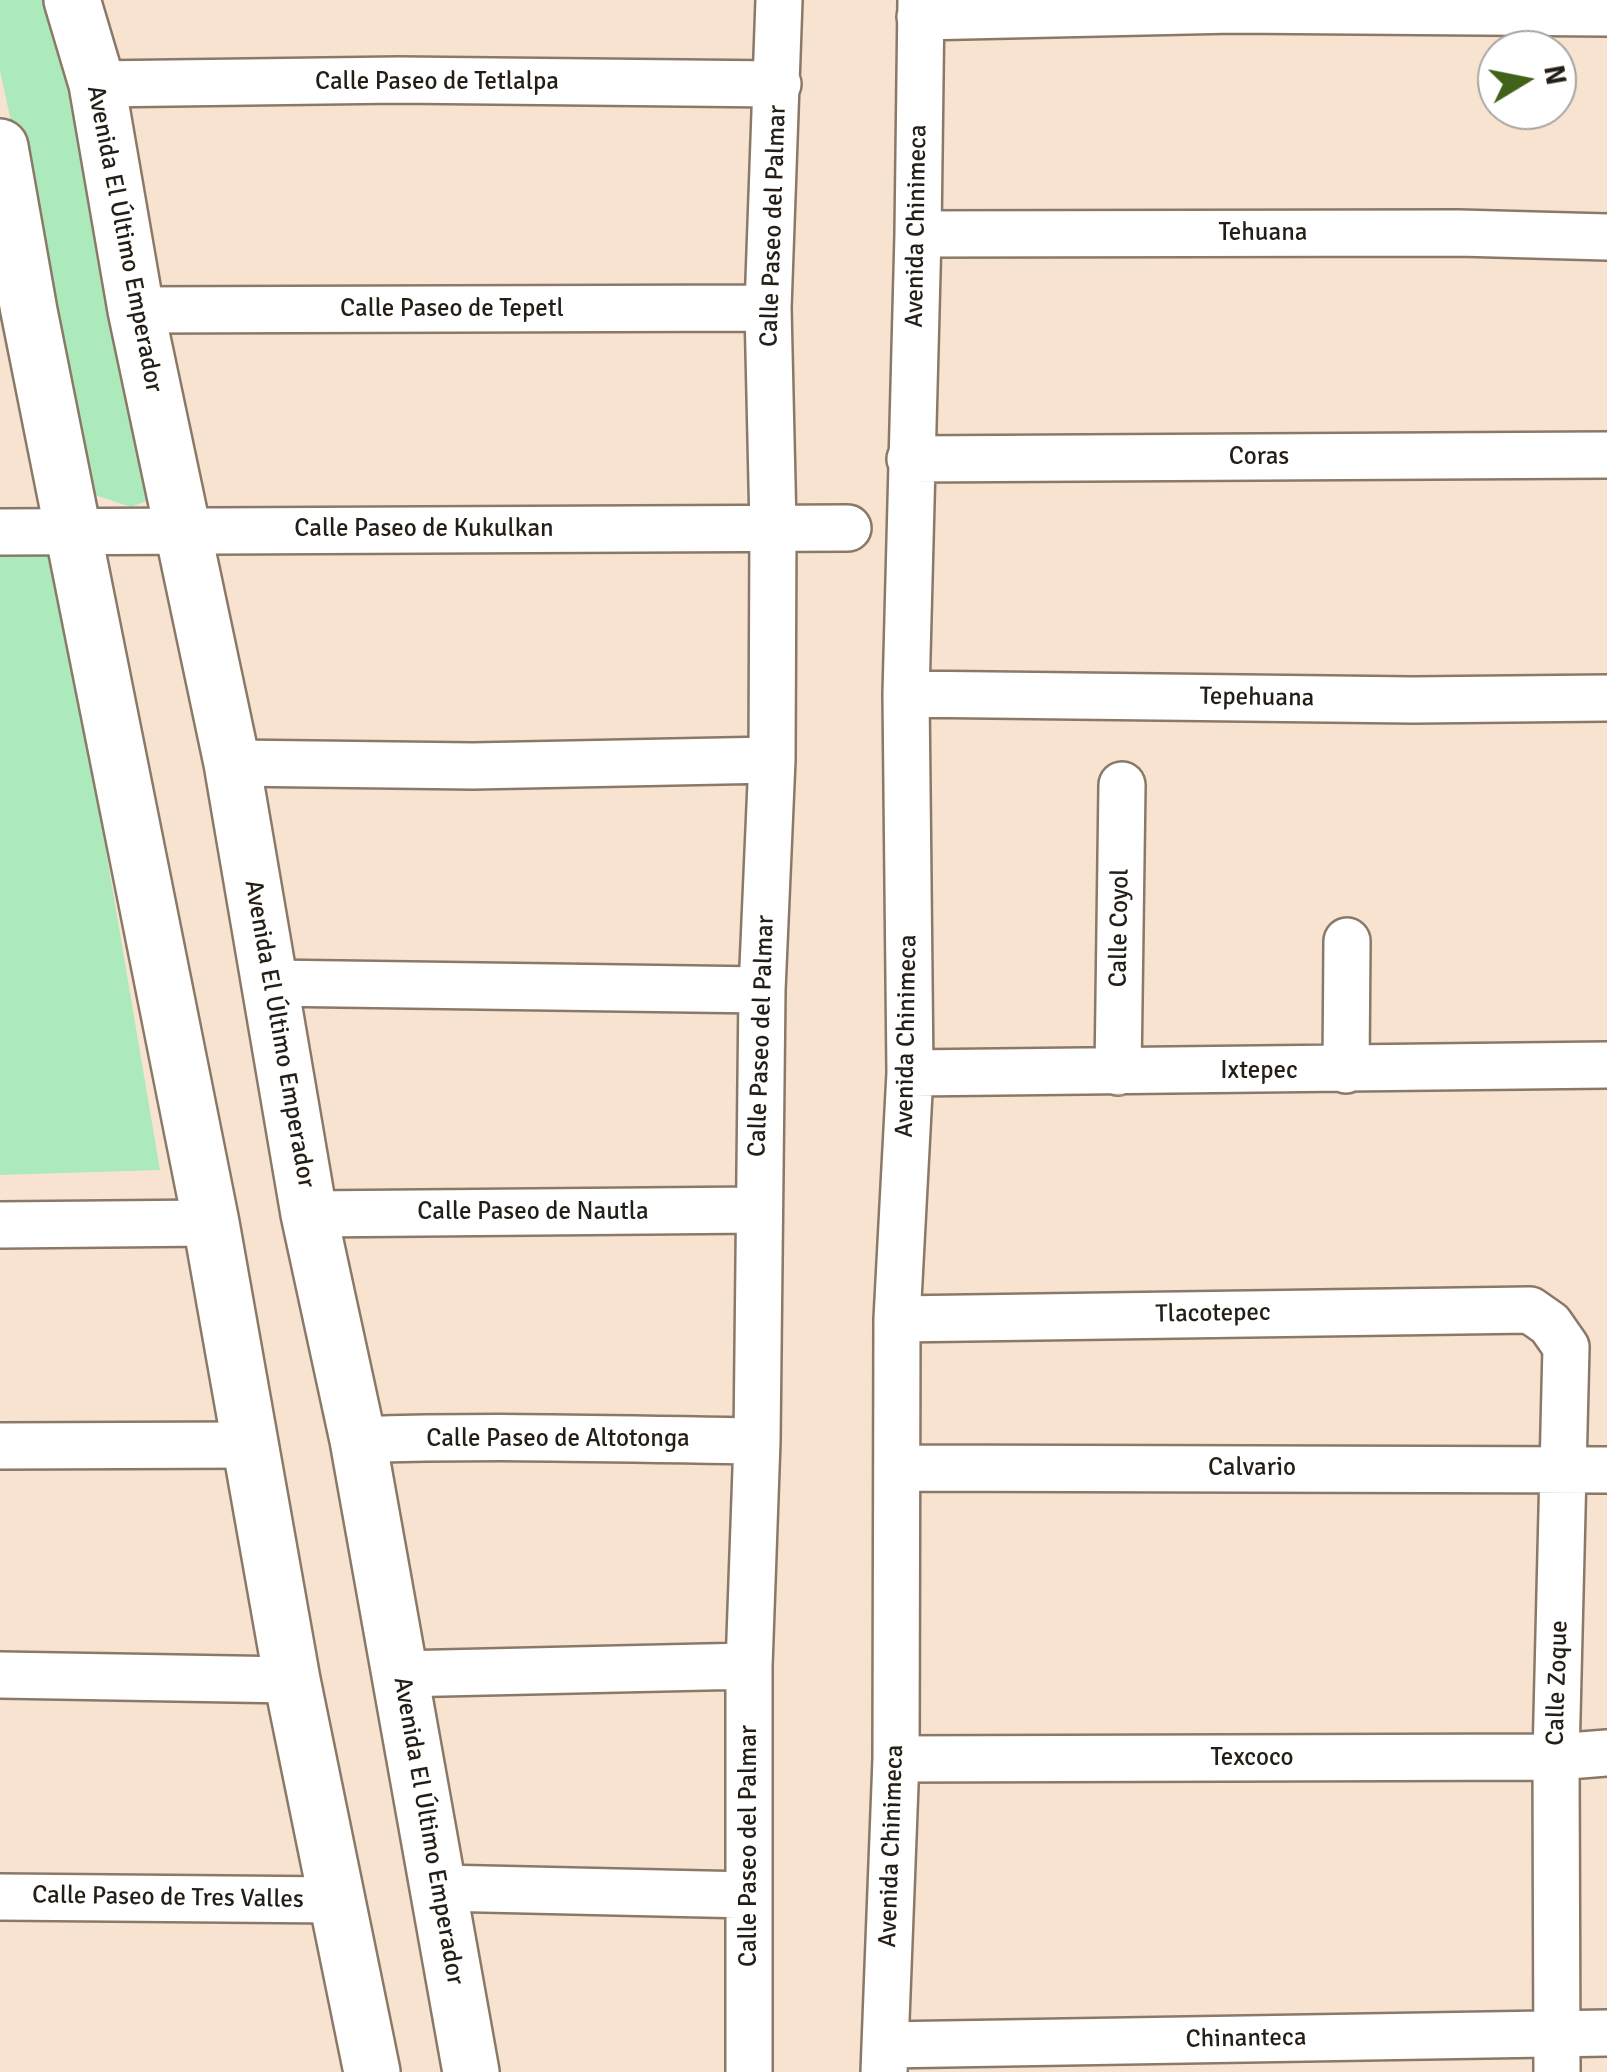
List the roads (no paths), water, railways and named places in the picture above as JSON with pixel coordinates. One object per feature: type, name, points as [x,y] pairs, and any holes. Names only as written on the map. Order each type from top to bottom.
[{"type":"street","name":"Avenida El Último Emperador","points":[[72,0],[96,84],[136,310],[232,764],[309,1214],[358,1440],[471,2072]]},
{"type":"street","name":"Calle Paseo del Palmar","points":[[749,2072],[749,1666],[758,1441],[762,990],[772,760],[773,527],[768,308],[779,0]]},
{"type":"street","points":[[920,8],[1607,13]]},
{"type":"street","name":"Avenida Chinimeca","points":[[884,2058],[896,1759],[896,1318],[910,1073],[906,694],[920,8]]},
{"type":"street","name":"Calle Paseo de Tetlalpa","points":[[96,84],[400,80],[778,84]]},
{"type":"street","points":[[0,147],[15,311],[73,531],[210,1223],[292,1680],[372,2072]]},
{"type":"street","name":"Tehuana","points":[[918,234],[1459,232],[1607,237]]},
{"type":"street","name":"Calle Paseo de Tepetl","points":[[136,310],[768,308]]},
{"type":"street","name":"Coras","points":[[910,459],[1607,455]]},
{"type":"street","name":"Calle Paseo de Kukulkan","points":[[0,532],[848,528]]},
{"type":"street","name":"Tepehuana","points":[[906,694],[1413,700],[1607,698]]},
{"type":"street","points":[[232,764],[472,766],[772,760]]},
{"type":"street","name":"Calle Coyol","points":[[1118,1072],[1122,785]]},
{"type":"street","points":[[1346,941],[1346,1070]]},
{"type":"street","points":[[270,983],[762,990]]},
{"type":"street","name":"Ixtepec","points":[[910,1073],[1607,1065]]},
{"type":"street","name":"Calle Paseo de Nautla","points":[[309,1214],[758,1210]]},
{"type":"street","points":[[0,1225],[210,1223]]},
{"type":"street","name":"Tlacotepec","points":[[896,1318],[1530,1310]]},
{"type":"street","name":"Calle Zoque","points":[[1530,1310],[1550,1324],[1566,1347],[1586,1469],[1556,1757],[1558,2053]]},
{"type":"street","name":"Calle Paseo de Altotonga","points":[[358,1440],[480,1436],[758,1441]]},
{"type":"street","points":[[0,1446],[252,1446]]},
{"type":"street","name":"Calvario","points":[[897,1468],[1586,1469]]},
{"type":"street","points":[[398,1674],[749,1666]]},
{"type":"street","points":[[0,1675],[292,1680]]},
{"type":"street","name":"Texcoco","points":[[896,1759],[1556,1757],[1607,1753]]},
{"type":"street","points":[[440,1888],[749,1895]]},
{"type":"street","name":"Calle Paseo de Tres Valles","points":[[0,1896],[336,1900]]},
{"type":"street","name":"Chinanteca","points":[[884,2058],[1558,2053],[1607,2033]]}]
